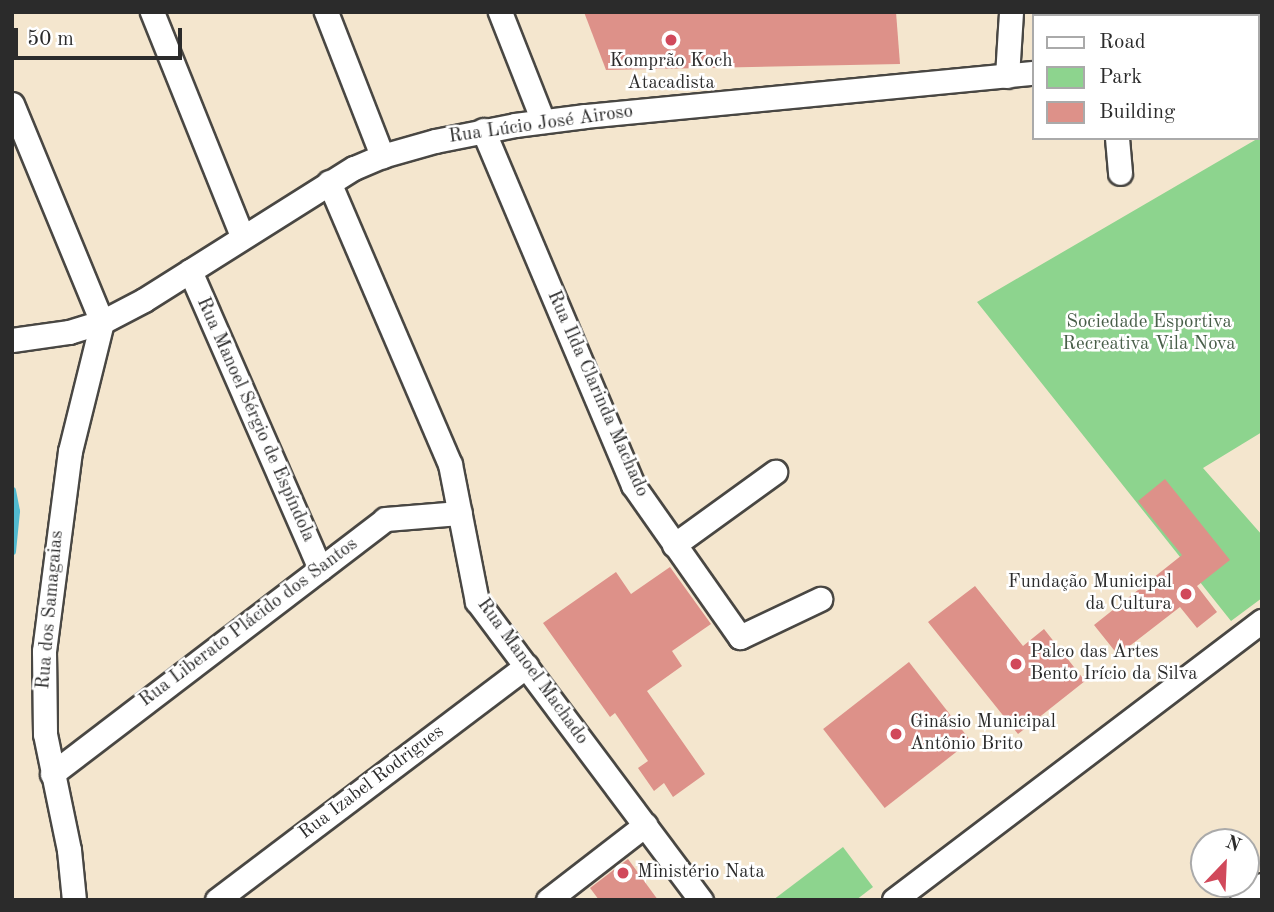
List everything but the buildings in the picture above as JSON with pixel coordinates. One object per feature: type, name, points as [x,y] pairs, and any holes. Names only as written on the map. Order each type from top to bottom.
[{"type":"street","points":[[152,12],[242,236]]},
{"type":"street","points":[[326,12],[382,156]]},
{"type":"street","points":[[500,12],[543,121]]},
{"type":"street","points":[[1007,76],[1011,12]]},
{"type":"street","name":"Rua Lúcio José Airoso","points":[[12,340],[69,332],[102,322],[190,271],[329,182],[382,156],[483,130],[543,121],[1032,73]]},
{"type":"street","points":[[12,104],[102,322]]},
{"type":"street","name":"Rua Ilda Clarinda Machado","points":[[483,130],[633,485],[674,545],[740,637],[820,600]]},
{"type":"street","points":[[1117,140],[1120,173]]},
{"type":"street","name":"Rua Manoel Machado","points":[[329,182],[450,464],[477,601],[701,900]]},
{"type":"street","name":"Rua Manoel Sérgio de Espíndola","points":[[190,271],[320,569]]},
{"type":"street","name":"Rua dos Samagaias","points":[[74,900],[69,850],[52,774],[43,696],[51,580],[70,451],[102,322]]},
{"type":"street","points":[[674,545],[775,472]]},
{"type":"street","name":"Rua Liberato Plácido dos Santos","points":[[52,774],[385,519],[460,513]]},
{"type":"street","points":[[894,900],[920,892],[1262,621]]},
{"type":"street","name":"Rua Izabel Rodrigues","points":[[217,900],[526,666]]},
{"type":"street","points":[[548,900],[645,825]]},
{"type":"street","points":[[1242,900],[1262,885]]},
{"type":"green space","name":"Sociedade Esportiva Recreativa Vila Nova","points":[[1262,136],[1262,432],[1203,468],[1262,535],[1262,598],[1231,621],[977,302],[1255,140],[1260,140]]},
{"type":"green space","points":[[843,847],[873,887],[856,900],[773,900]]},
{"type":"waterway","points":[[12,490],[16,511],[12,551]]},
{"type":"place","name":"Komprão Koch Atacadista","points":[[671,40]]},
{"type":"place","name":"Fundação Municipal da Cultura","points":[[1186,594]]},
{"type":"place","name":"Palco das Artes Bento Irício da Silva","points":[[1016,664]]},
{"type":"place","name":"Ginásio Municipal Antônio Brito","points":[[896,734]]},
{"type":"place","name":"Ministério Nata","points":[[623,873]]}]
